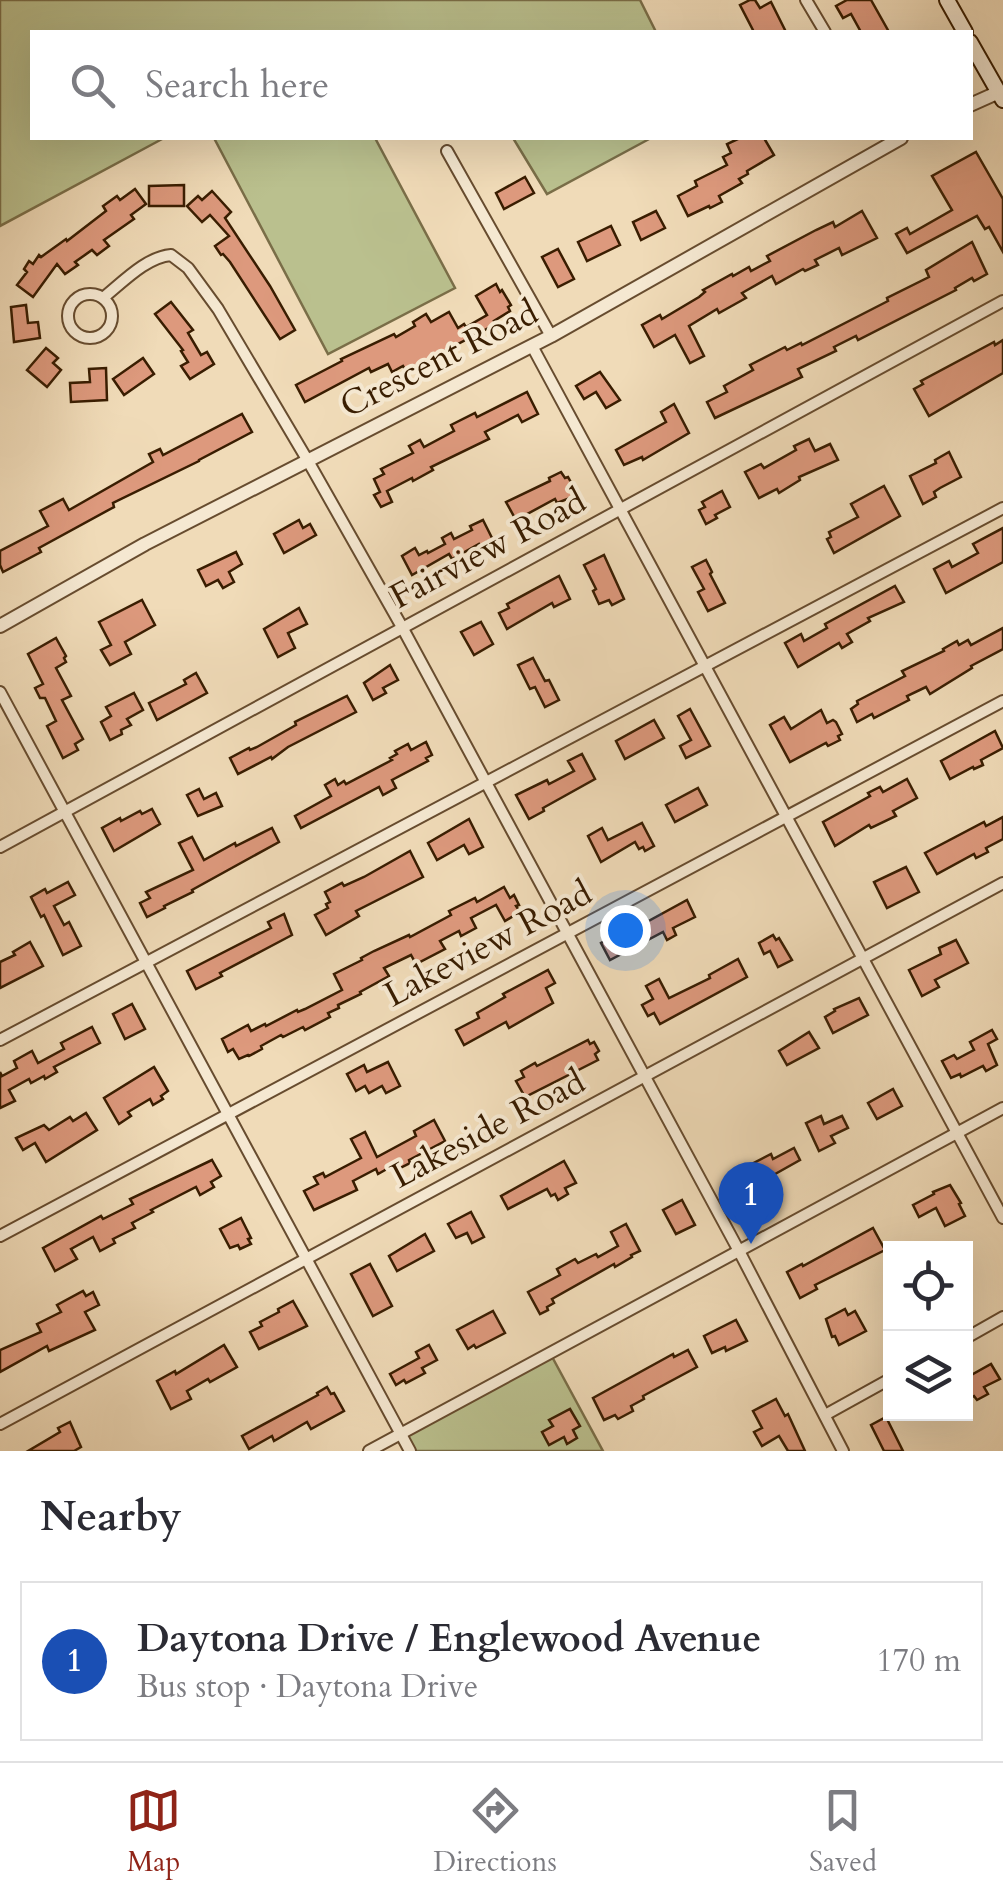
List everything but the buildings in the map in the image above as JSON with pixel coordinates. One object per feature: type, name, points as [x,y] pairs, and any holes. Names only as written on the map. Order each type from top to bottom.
[{"type":"main road","points":[[946,0],[964,30]]},
{"type":"main road","points":[[973,47],[1002,94]]},
{"type":"street","points":[[806,0],[824,30]]},
{"type":"street","points":[[973,105],[1002,94]]},
{"type":"street","name":"Crescent Road","points":[[0,626],[144,544],[551,336],[885,141]]},
{"type":"street","points":[[447,150],[551,336]]},
{"type":"street","points":[[103,298],[152,261],[171,255],[188,268],[218,310],[402,627],[844,1451]]},
{"type":"street","points":[[84,295],[103,298],[111,309],[108,329],[96,337],[76,333],[69,322],[73,302],[84,295]]},
{"type":"street","name":"Fairview Road","points":[[0,846],[1003,301]]},
{"type":"street","points":[[532,346],[1003,1218]]},
{"type":"street","points":[[0,1040],[1003,508]]},
{"type":"street","points":[[0,692],[410,1451]]},
{"type":"street","name":"Lakeview Road","points":[[0,1236],[1003,701]]},
{"type":"street","name":"Lakeside Road","points":[[0,1424],[1003,884]]},
{"type":"street","points":[[369,1451],[1003,1108]]},
{"type":"street","points":[[973,1334],[1003,1317]]},
{"type":"street","points":[[825,1415],[883,1383]]},
{"type":"green space","points":[[0,0],[640,0],[655,30],[30,30],[30,140],[160,140],[0,226]]},
{"type":"green space","points":[[215,140],[376,140],[455,288],[328,354]]},
{"type":"green space","points":[[514,140],[647,140],[547,194]]},
{"type":"green space","points":[[550,1353],[603,1451],[411,1451],[401,1434]]},
{"type":"place","name":"Daytona Drive / Englewood Avenue","points":[[751,1244]]}]
